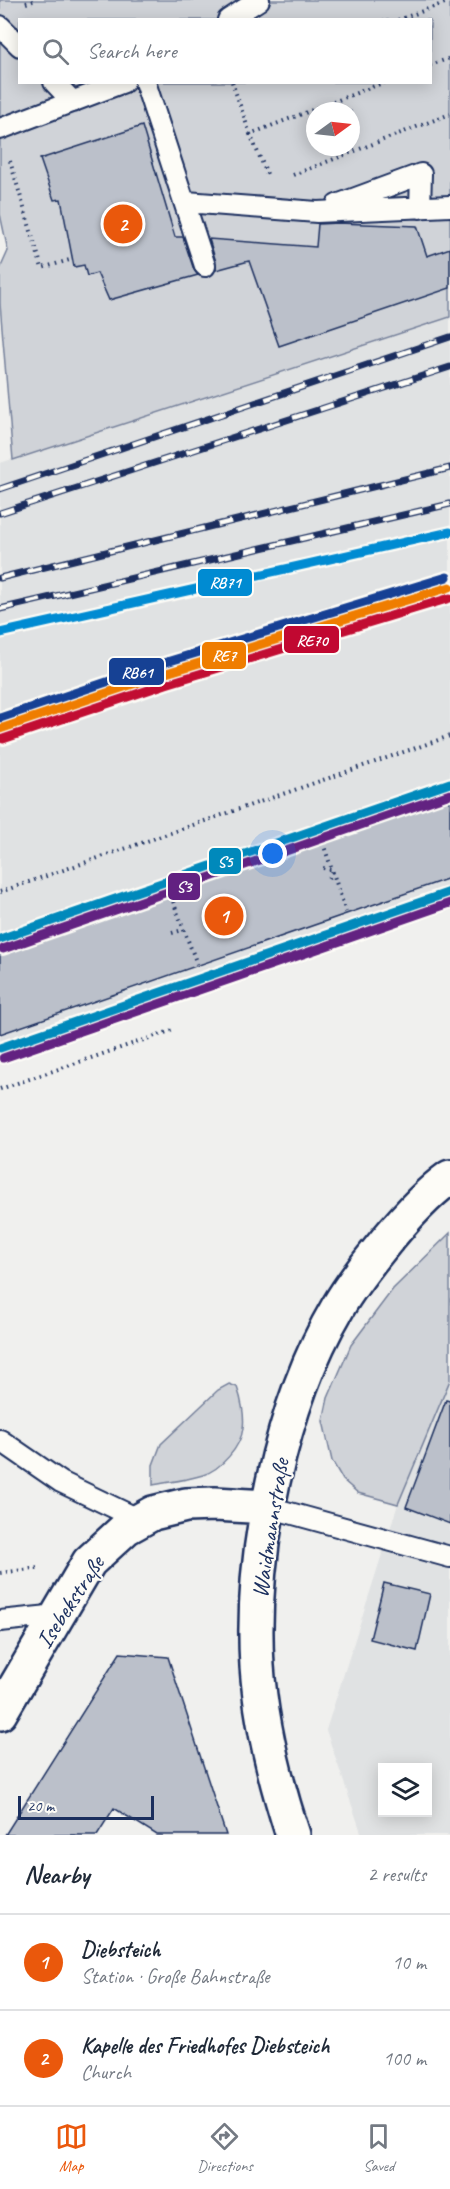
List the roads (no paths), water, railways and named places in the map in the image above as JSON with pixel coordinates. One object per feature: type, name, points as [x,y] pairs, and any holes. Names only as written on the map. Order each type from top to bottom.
[{"type":"street","name":"Waidmannstraße","points":[[293,1835],[271,1762],[257,1667],[256,1618],[259,1565],[268,1507],[300,1387],[317,1347],[338,1307],[362,1271],[402,1222],[450,1177]]},
{"type":"street","name":"Isebekstraße","points":[[0,1713],[89,1562],[126,1528],[153,1513],[186,1505],[268,1507]]},
{"type":"lane","points":[[231,18],[259,0]]},
{"type":"lane","points":[[0,26],[18,44]]},
{"type":"lane","points":[[56,84],[73,102]]},
{"type":"lane","points":[[0,129],[119,84]]},
{"type":"lane","points":[[147,84],[205,266]]},
{"type":"lane","points":[[317,212],[422,174],[420,208]]},
{"type":"lane","points":[[186,202],[317,212],[450,206]]},
{"type":"lane","points":[[0,1440],[62,1482],[140,1520]]},
{"type":"lane","points":[[268,1507],[450,1557]]},
{"type":"lane","points":[[0,1621],[59,1615]]},
{"type":"railway","points":[[0,489],[450,337]]},
{"type":"railway","points":[[0,513],[450,367]]},
{"type":"railway","points":[[0,578],[450,468]]},
{"type":"railway","points":[[0,609],[450,504]]},
{"type":"place","name":"Kapelle des Friedhofes Diebsteich","points":[[123,224]]},
{"type":"place","name":"Diebsteich","points":[[224,916]]}]
